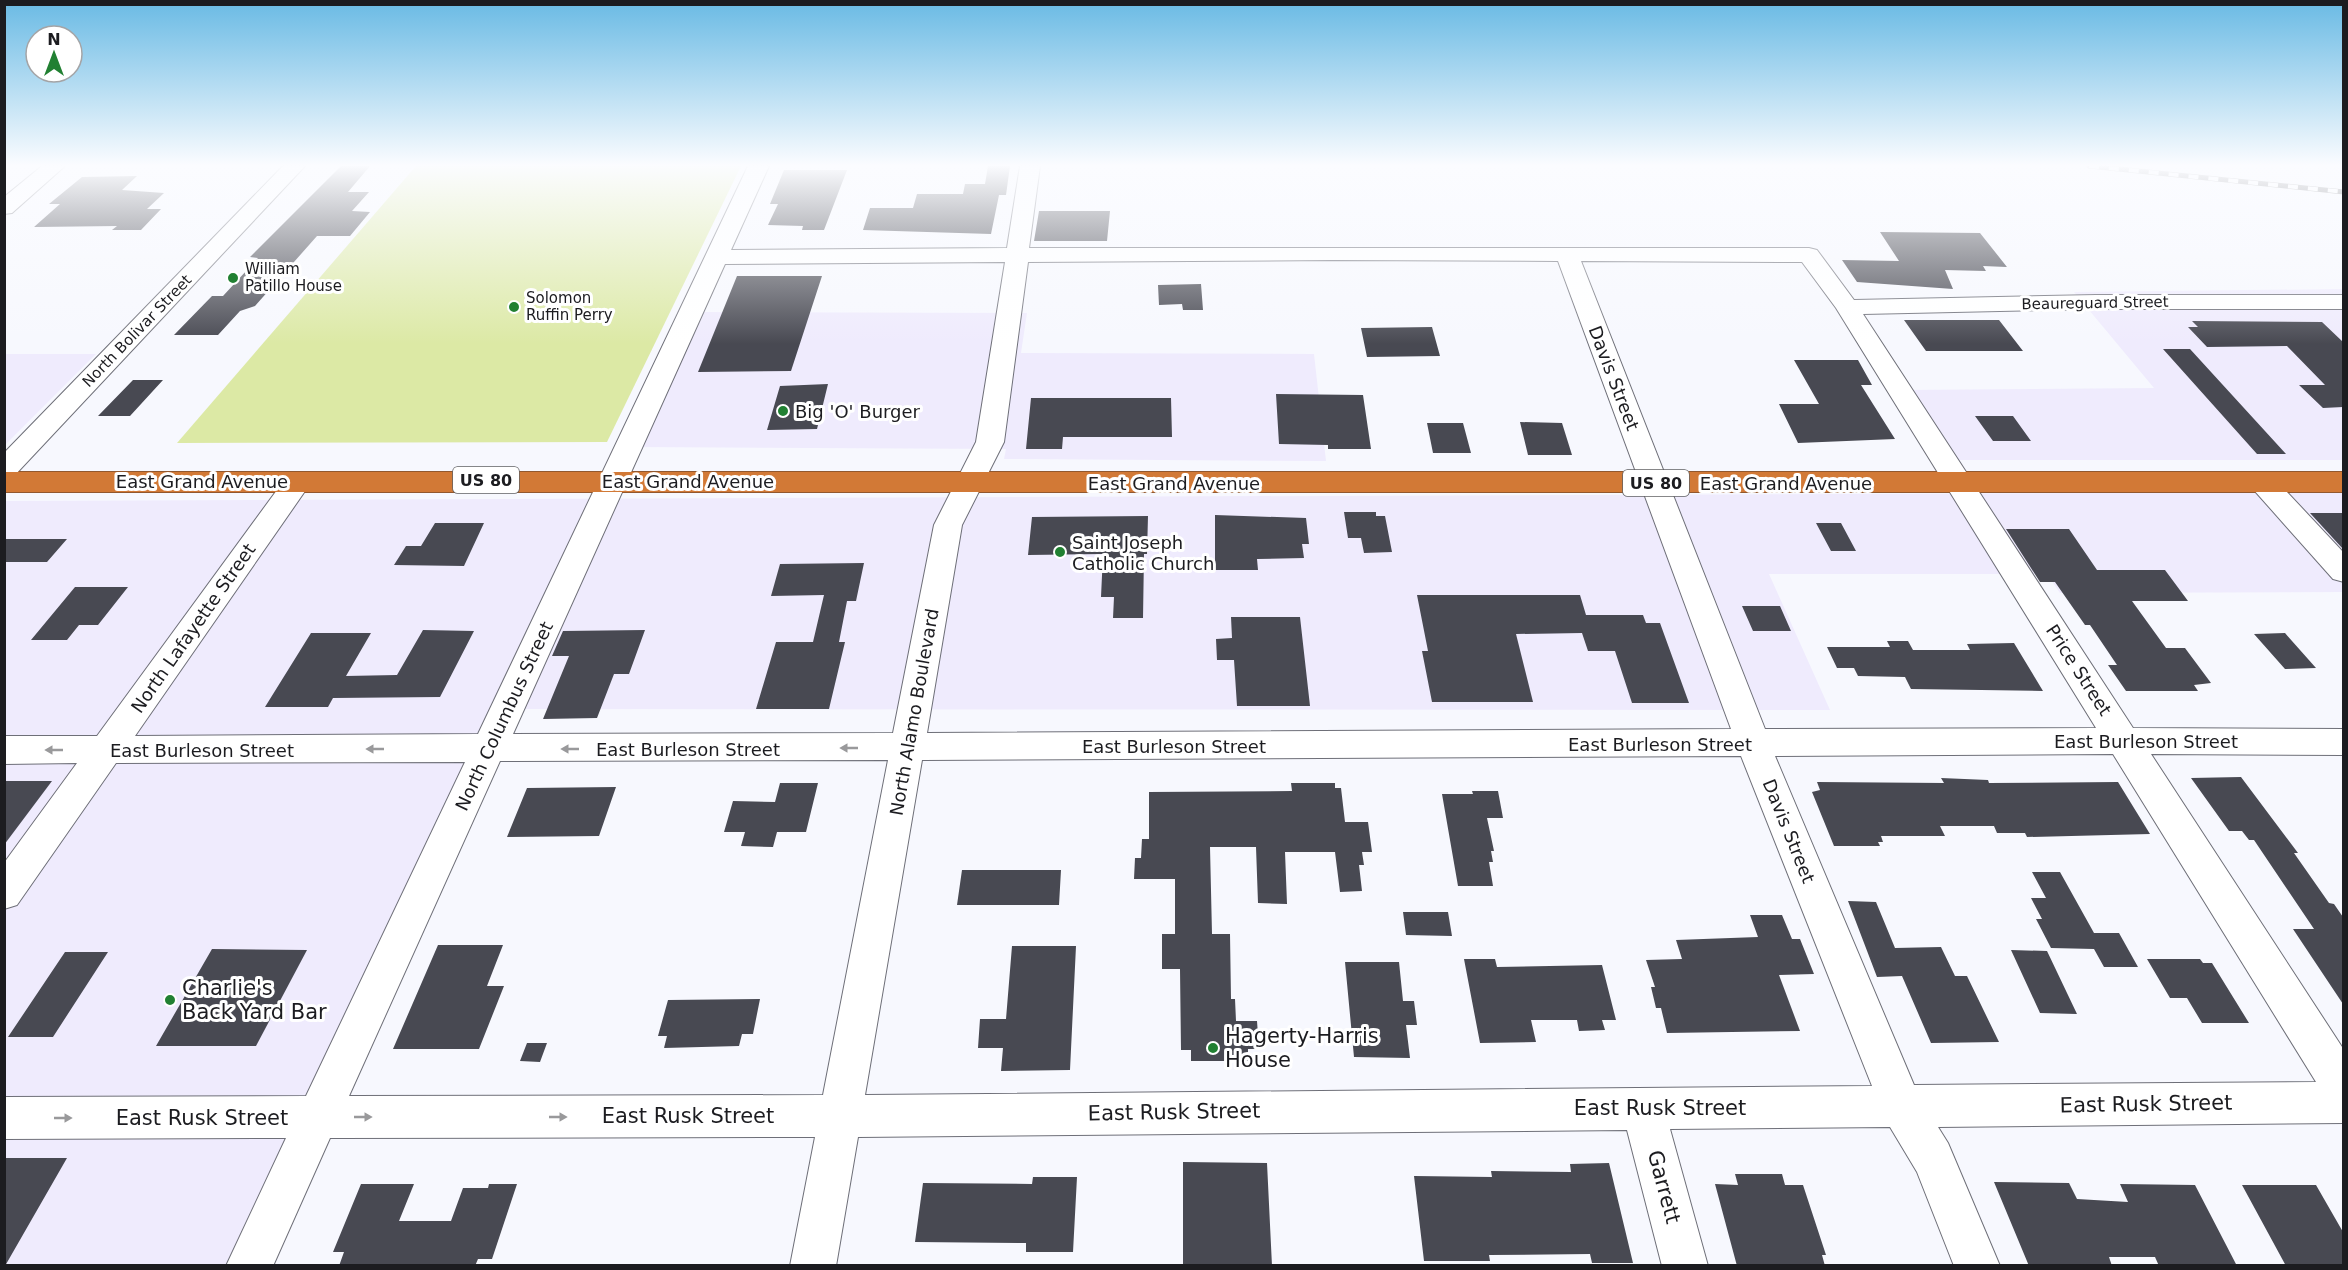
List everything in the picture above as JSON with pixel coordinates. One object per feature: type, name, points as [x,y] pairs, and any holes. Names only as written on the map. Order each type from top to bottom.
[{"type":"highway","name":"East Grand Avenue","points":[[4,482],[613,480],[968,483],[2343,483]]},
{"type":"street","name":"North Bolivar Street","points":[[4,470],[238,225]]},
{"type":"street","name":"North Columbus Street","points":[[249,1266],[732,225]]},
{"type":"street","name":"North Alamo Boulevard","points":[[813,1266],[948,525],[990,442],[1022,225]]},
{"type":"street","points":[[717,257],[1567,254]]},
{"type":"street","name":"Price Street","points":[[1567,254],[1809,255],[1847,307],[2343,1088]]},
{"type":"street","name":"Davis Street","points":[[1567,254],[1752,743],[1902,1107],[1933,1158],[1977,1266]]},
{"type":"street","name":"Beaureguard Street","points":[[1847,307],[2096,302],[2343,302]]},
{"type":"street","name":"North Lafayette Street","points":[[4,893],[298,481]]},
{"type":"street","points":[[2263,483],[2343,572]]},
{"type":"street","name":"East Burleson Street","points":[[4,750],[2343,742]]},
{"type":"street","name":"East Rusk Street","points":[[4,1118],[841,1116],[2343,1102]]},
{"type":"street","name":"Garrett","points":[[1643,1108],[1685,1266]]},
{"type":"shaded area","points":[[2343,289],[2343,460],[1949,460],[1904,390],[2154,388],[2074,292]]},
{"type":"shaded area","points":[[700,312],[1027,313],[1021,353],[1314,354],[1326,461],[1004,459],[1006,449],[636,447]]},
{"type":"shaded area","points":[[5,354],[96,354],[5,445]]},
{"type":"shaded area","points":[[2343,492],[2344,592],[2060,593],[2047,574],[1769,574],[1830,710],[498,709],[237,1265],[5,1266],[4,501]]},
{"type":"green space","points":[[365,225],[712,225],[607,442],[177,443]]},
{"type":"building","points":[[146,225],[141,230],[112,230],[117,226],[34,227]]},
{"type":"building","points":[[282,225],[359,225],[350,236],[317,236],[255,306],[240,311],[218,335],[174,335],[212,296],[223,296],[258,258],[250,257]]},
{"type":"building","points":[[777,225],[826,225],[824,230],[802,230],[803,226]]},
{"type":"building","points":[[865,225],[993,225],[991,234],[863,230]]},
{"type":"building","points":[[1037,225],[1109,225],[1107,241],[1034,241]]},
{"type":"building","points":[[1880,232],[1980,233],[2007,267],[1983,266],[1986,271],[1945,270],[1953,289],[1857,282],[1842,260],[1899,261]]},
{"type":"building","points":[[737,276],[822,276],[791,371],[698,372]]},
{"type":"building","points":[[1201,284],[1203,310],[1183,310],[1182,304],[1159,305],[1158,285]]},
{"type":"building","points":[[1904,320],[1999,320],[2023,351],[1926,351]]},
{"type":"building","points":[[2192,321],[2322,322],[2343,342],[2343,407],[2323,408],[2299,385],[2325,385],[2287,346],[2207,347],[2188,327],[2198,327]]},
{"type":"building","points":[[1432,327],[1440,356],[1367,357],[1361,328]]},
{"type":"building","points":[[2163,349],[2190,349],[2286,454],[2257,454]]},
{"type":"building","points":[[1794,360],[1858,360],[1872,385],[1861,385],[1895,439],[1798,443],[1779,404],[1819,404]]},
{"type":"building","points":[[133,380],[163,380],[130,416],[98,416]]},
{"type":"building","points":[[828,384],[817,429],[767,430],[780,386]]},
{"type":"building","points":[[1276,394],[1363,395],[1371,449],[1328,449],[1328,445],[1279,444]]},
{"type":"building","points":[[1031,398],[1171,398],[1172,437],[1063,437],[1062,449],[1026,449]]},
{"type":"building","points":[[1975,416],[2013,416],[2031,441],[1993,441]]},
{"type":"building","points":[[1520,422],[1562,423],[1572,455],[1528,455]]},
{"type":"building","points":[[1427,423],[1463,423],[1471,453],[1433,453]]},
{"type":"building","points":[[1344,512],[1376,512],[1376,516],[1385,516],[1392,552],[1364,553],[1361,538],[1348,538]]},
{"type":"building","points":[[2310,513],[2343,513],[2343,549]]},
{"type":"building","points":[[1215,515],[1306,518],[1309,544],[1302,544],[1304,558],[1257,559],[1258,570],[1215,570]]},
{"type":"building","points":[[1148,516],[1147,554],[1144,554],[1143,618],[1113,618],[1114,597],[1101,597],[1103,554],[1028,555],[1032,517]]},
{"type":"building","points":[[435,523],[484,523],[464,566],[394,565],[406,546],[421,546]]},
{"type":"building","points":[[1816,523],[1841,523],[1856,551],[1831,551]]},
{"type":"building","points":[[2006,529],[2069,529],[2097,570],[2165,570],[2188,601],[2132,601],[2166,648],[2185,648],[2211,683],[2194,685],[2198,691],[2126,691],[2108,665],[2117,665],[2090,625],[2085,625],[2055,582],[2040,582]]},
{"type":"building","points":[[4,539],[67,539],[47,562],[4,562]]},
{"type":"building","points":[[864,563],[856,601],[847,601],[839,642],[845,642],[829,709],[756,709],[776,642],[813,642],[824,595],[771,596],[780,564]]},
{"type":"building","points":[[75,587],[128,587],[98,625],[79,625],[67,640],[31,640]]},
{"type":"building","points":[[1417,595],[1580,595],[1586,615],[1643,615],[1646,623],[1660,623],[1689,703],[1632,703],[1615,651],[1588,651],[1582,633],[1516,634],[1533,702],[1432,702],[1422,651],[1428,651]]},
{"type":"building","points":[[1742,606],[1780,606],[1791,631],[1753,631]]},
{"type":"building","points":[[1231,617],[1300,617],[1310,706],[1237,706],[1234,660],[1217,660],[1216,639],[1232,638]]},
{"type":"building","points":[[423,630],[474,631],[440,697],[333,698],[328,707],[265,707],[311,633],[371,633],[346,676],[397,675]]},
{"type":"building","points":[[645,630],[629,674],[614,674],[597,718],[543,719],[569,656],[552,656],[563,631]]},
{"type":"building","points":[[2285,633],[2316,668],[2285,669],[2254,634]]},
{"type":"building","points":[[1887,641],[1908,641],[1913,650],[1970,650],[1967,644],[2014,643],[2043,691],[1911,689],[1905,677],[1858,676],[1854,668],[1837,668],[1827,647],[1890,647]]},
{"type":"building","points":[[2241,777],[2298,853],[2294,853],[2329,903],[2334,904],[2343,917],[2343,1004],[2293,929],[2314,929],[2254,840],[2249,840],[2242,831],[2229,831],[2191,778]]},
{"type":"building","points":[[1941,778],[1988,780],[1989,783],[2118,782],[2150,834],[2027,837],[2025,833],[1997,833],[1994,826],[1940,826],[1945,836],[1881,836],[1883,842],[1878,842],[1880,846],[1834,846],[1812,792],[1820,790],[1817,782],[1944,783]]},
{"type":"building","points":[[4,781],[52,781],[4,845]]},
{"type":"building","points":[[780,783],[818,783],[806,832],[777,832],[773,847],[741,846],[745,832],[724,832],[733,801],[775,802]]},
{"type":"building","points":[[1291,783],[1335,783],[1335,788],[1341,788],[1345,822],[1368,822],[1372,852],[1362,852],[1364,865],[1359,865],[1362,891],[1340,892],[1335,852],[1285,852],[1287,904],[1258,903],[1256,847],[1210,847],[1212,934],[1230,934],[1231,999],[1235,999],[1236,1021],[1257,1021],[1259,1049],[1248,1049],[1248,1061],[1191,1061],[1191,1050],[1181,1050],[1180,969],[1162,969],[1162,934],[1175,934],[1175,879],[1134,879],[1135,858],[1141,858],[1142,839],[1149,839],[1149,792],[1292,791]]},
{"type":"building","points":[[616,787],[599,836],[507,837],[527,788]]},
{"type":"building","points":[[1472,791],[1498,791],[1503,818],[1487,818],[1494,851],[1491,851],[1493,862],[1489,862],[1493,886],[1458,886],[1442,794],[1473,794]]},
{"type":"building","points":[[962,870],[1061,870],[1059,905],[957,905]]},
{"type":"building","points":[[2032,872],[2060,872],[2094,933],[2119,933],[2138,967],[2104,967],[2094,949],[2051,948],[2036,919],[2042,919],[2031,898],[2046,898]]},
{"type":"building","points":[[1848,901],[1876,902],[1895,948],[1941,947],[1955,976],[1967,976],[1999,1042],[1931,1043],[1902,976],[1877,977]]},
{"type":"building","points":[[1403,912],[1448,912],[1452,936],[1406,935]]},
{"type":"building","points":[[1750,915],[1782,915],[1792,939],[1800,939],[1814,974],[1779,975],[1800,1031],[1667,1033],[1661,1008],[1656,1008],[1651,987],[1655,987],[1646,960],[1682,959],[1676,940],[1758,937]]},
{"type":"building","points":[[438,945],[503,945],[487,986],[504,986],[479,1049],[393,1049]]},
{"type":"building","points":[[1012,946],[1076,946],[1070,1070],[1001,1071],[1003,1048],[978,1048],[980,1019],[1006,1019]]},
{"type":"building","points":[[212,949],[307,950],[256,1046],[156,1046]]},
{"type":"building","points":[[2011,950],[2047,951],[2077,1014],[2040,1013]]},
{"type":"building","points":[[65,952],[108,952],[53,1037],[8,1037]]},
{"type":"building","points":[[1464,959],[1495,959],[1497,967],[1602,965],[1616,1020],[1602,1020],[1605,1030],[1579,1031],[1577,1020],[1531,1020],[1536,1042],[1480,1043]]},
{"type":"building","points":[[2147,959],[2200,959],[2203,963],[2212,963],[2249,1023],[2202,1023],[2187,998],[2170,998]]},
{"type":"building","points":[[1345,962],[1399,962],[1403,1001],[1414,1001],[1417,1025],[1406,1025],[1410,1058],[1354,1057]]},
{"type":"building","points":[[760,999],[753,1034],[742,1034],[739,1046],[664,1048],[667,1036],[658,1036],[668,1000]]},
{"type":"building","points":[[527,1043],[547,1043],[540,1062],[520,1061]]},
{"type":"building","points":[[4,1158],[67,1158],[5,1266],[4,1266]]},
{"type":"building","points":[[1183,1162],[1267,1163],[1272,1266],[1183,1266]]},
{"type":"building","points":[[1609,1163],[1633,1263],[1592,1263],[1590,1254],[1489,1255],[1490,1261],[1424,1261],[1414,1176],[1492,1177],[1491,1171],[1571,1172],[1570,1164]]},
{"type":"building","points":[[1735,1174],[1782,1174],[1785,1185],[1803,1185],[1826,1255],[1822,1255],[1825,1266],[1737,1266],[1715,1184],[1738,1185]]},
{"type":"building","points":[[1033,1177],[1077,1177],[1073,1252],[1026,1252],[1026,1243],[915,1242],[923,1183],[1032,1184]]},
{"type":"building","points":[[1994,1182],[2069,1183],[2077,1199],[2128,1202],[2120,1184],[2195,1185],[2237,1266],[2159,1266],[2155,1257],[2109,1257],[2112,1266],[2029,1266]]},
{"type":"building","points":[[361,1184],[414,1184],[399,1221],[451,1221],[463,1188],[488,1188],[489,1184],[517,1184],[492,1259],[478,1259],[475,1266],[339,1266],[344,1252],[333,1252]]},
{"type":"building","points":[[2242,1185],[2316,1185],[2343,1232],[2343,1266],[2286,1266]]},
{"type":"place","name":"William Patillo House","points":[[233,278]]},
{"type":"place","name":"Solomon Ruffin Perry","points":[[514,307]]},
{"type":"place","name":"Big 'O' Burger","points":[[783,411]]},
{"type":"place","name":"Saint Joseph Catholic Church","points":[[1060,552]]},
{"type":"place","name":"Charlie's Back Yard Bar","points":[[170,1000]]},
{"type":"place","name":"Hagerty-Harris House","points":[[1213,1048]]}]
